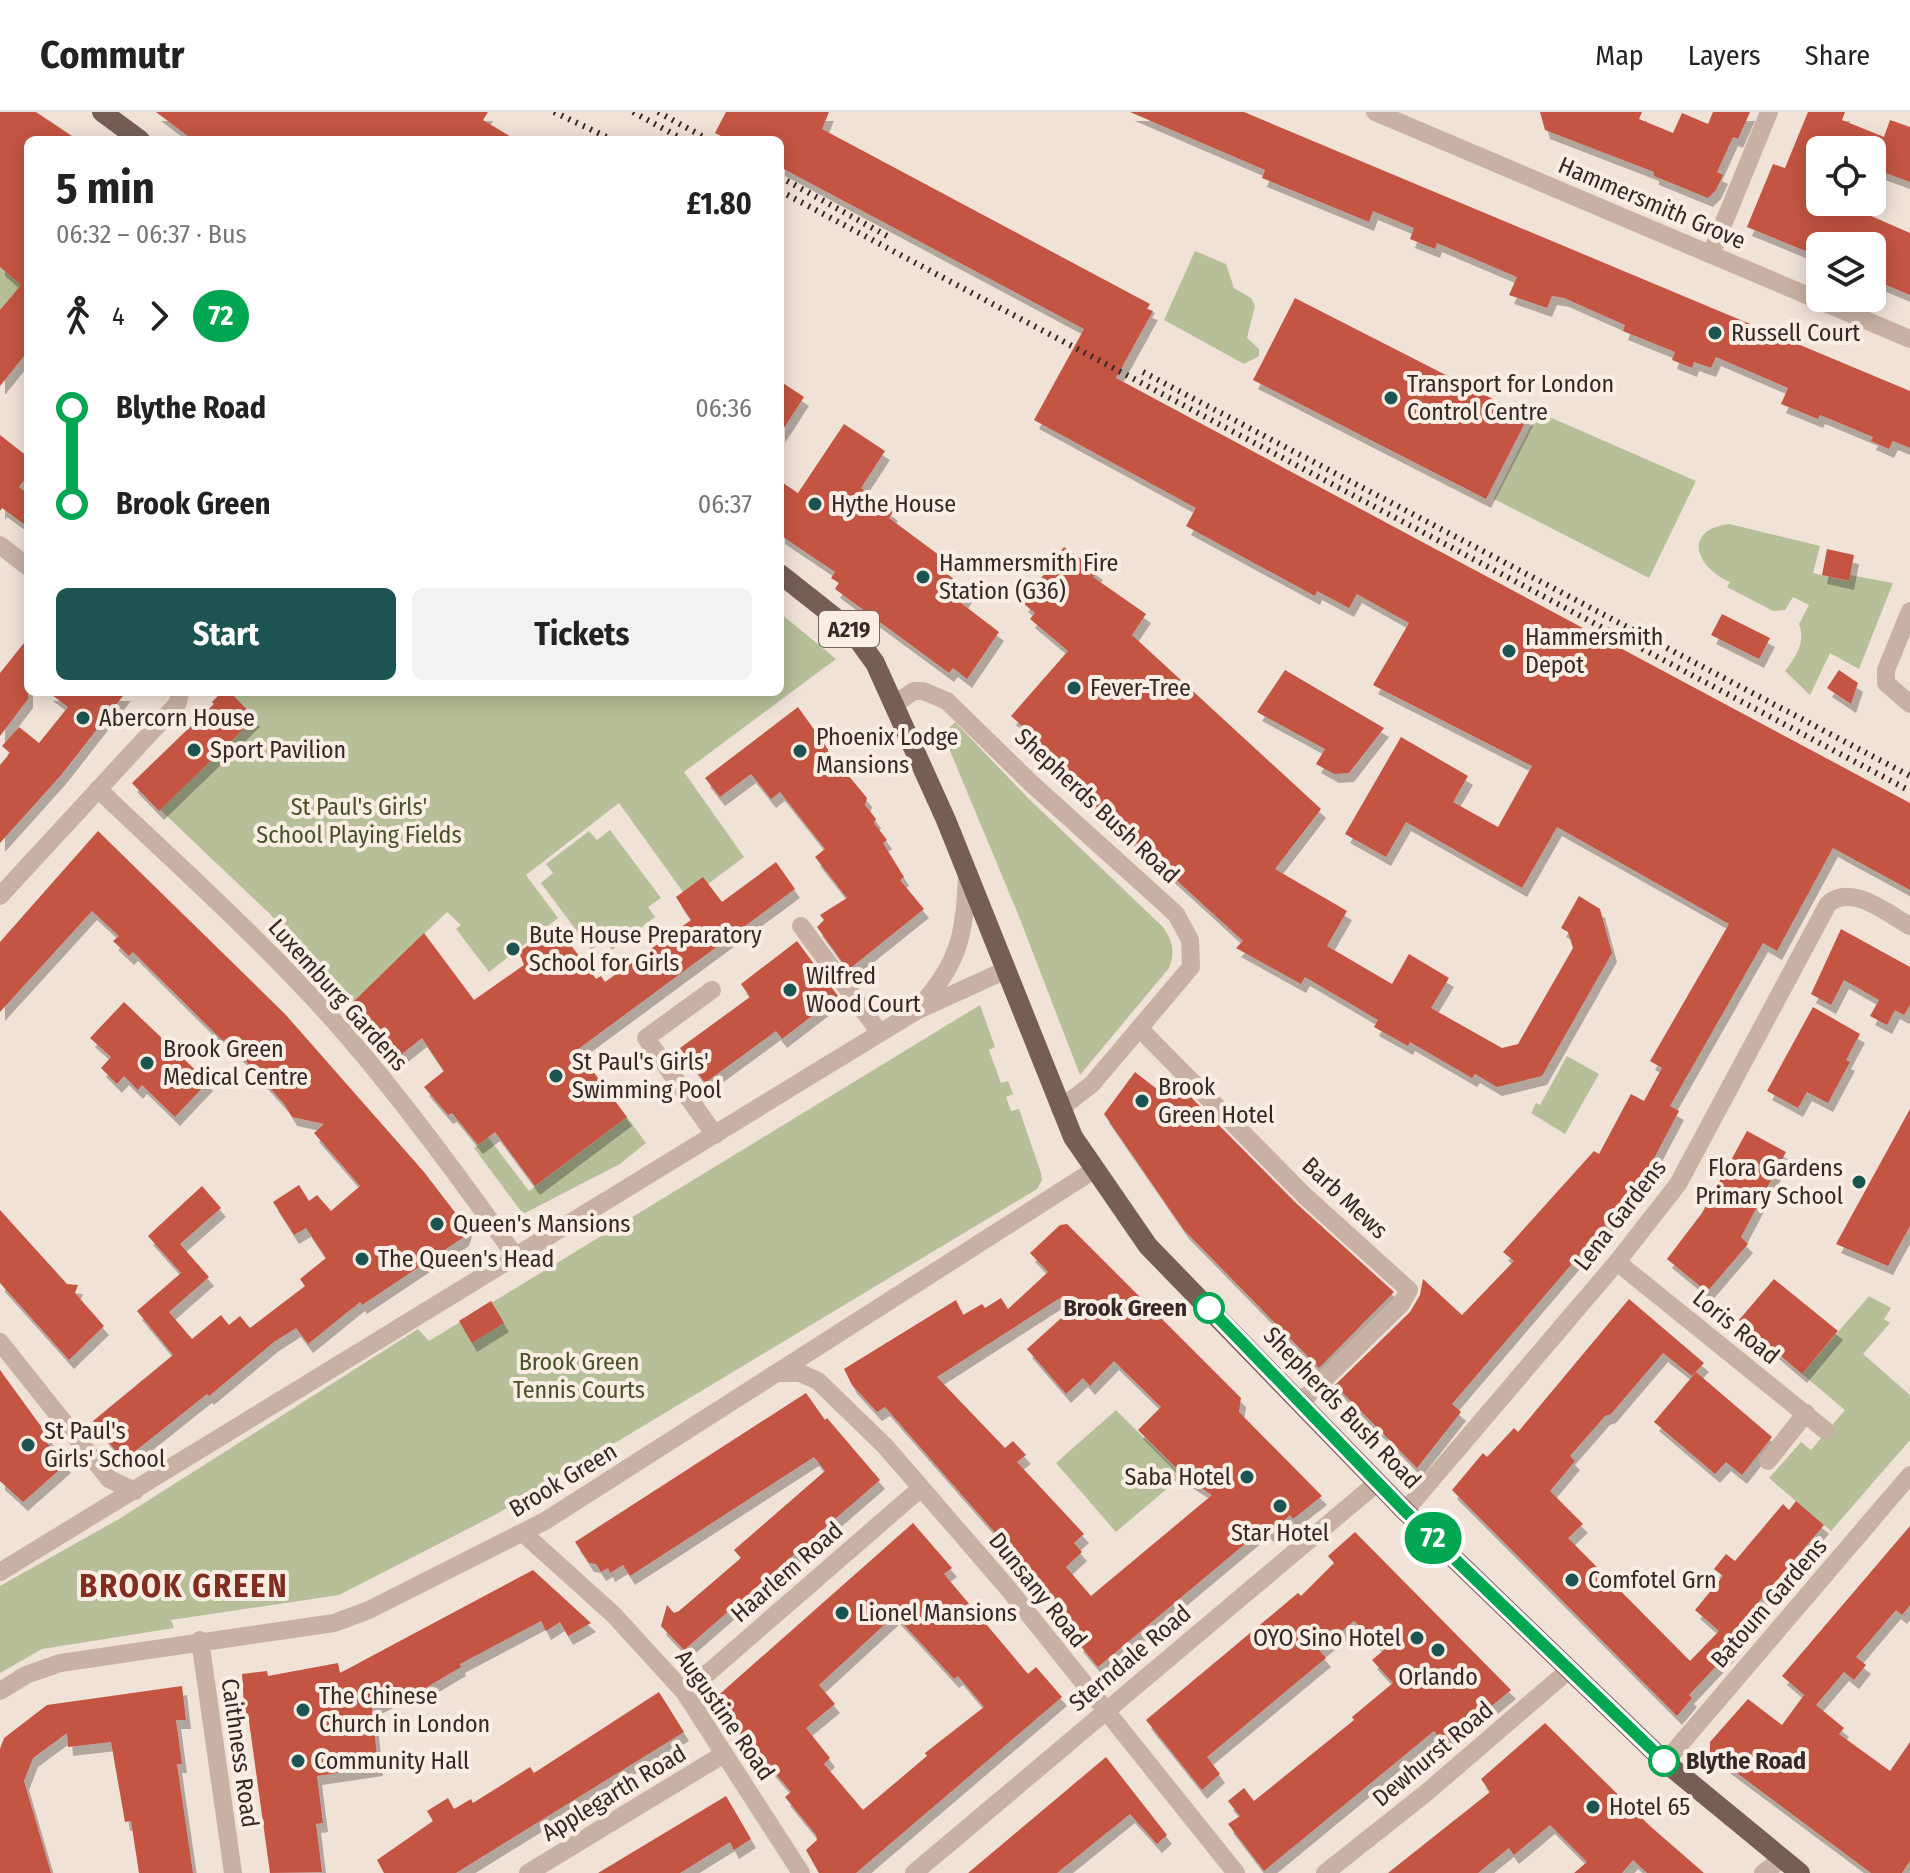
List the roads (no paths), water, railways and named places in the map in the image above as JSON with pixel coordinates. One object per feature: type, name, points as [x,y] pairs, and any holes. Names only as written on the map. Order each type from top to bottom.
[{"type":"main road","points":[[103,112],[135,136]]},
{"type":"main road","name":"Shepherds Bush Road","points":[[784,577],[830,612],[863,643],[896,703],[1060,1109],[1094,1170],[1148,1246],[1405,1511],[1569,1670],[1665,1762],[1800,1873]]},
{"type":"street","name":"Hammersmith Grove","points":[[1375,112],[1910,339]]},
{"type":"street","points":[[1711,254],[1769,112]]},
{"type":"street","points":[[0,545],[24,564]]},
{"type":"street","points":[[1910,611],[1886,670],[1886,683],[1910,704]]},
{"type":"street","name":"Shepherds Bush Road","points":[[896,703],[914,691],[923,691],[947,701],[1032,784],[1176,914],[1190,940],[1191,967],[1085,1091],[1060,1109]]},
{"type":"street","points":[[4,883],[98,789],[178,703],[179,696]]},
{"type":"street","name":"Luxemburg Gardens","points":[[98,789],[230,914],[349,1037],[469,1190],[516,1257]]},
{"type":"street","points":[[916,1011],[940,984],[956,956],[966,923],[967,875]]},
{"type":"street","name":"Lena Gardens","points":[[1405,1511],[1617,1262],[1678,1184],[1828,904],[1844,896],[1861,899],[1910,926]]},
{"type":"street","points":[[801,926],[880,1033]]},
{"type":"street","points":[[0,1572],[916,1011],[1006,970]]},
{"type":"street","points":[[712,990],[646,1038],[715,1135]]},
{"type":"street","name":"Barb Mews","points":[[1140,1029],[1305,1196],[1409,1290],[1401,1304],[1301,1402]]},
{"type":"street","name":"Brook Green","points":[[0,1691],[26,1675],[60,1663],[200,1640],[334,1623],[369,1610],[523,1533],[1094,1170]]},
{"type":"street","name":"Loris Road","points":[[1617,1262],[1825,1430]]},
{"type":"street","points":[[0,1342],[109,1479],[135,1491]]},
{"type":"street","name":"Dunsany Road","points":[[777,1373],[800,1373],[824,1388],[885,1446],[1006,1586],[1103,1712],[1236,1873]]},
{"type":"street","points":[[1768,1461],[1806,1413]]},
{"type":"street","name":"Batoum Gardens","points":[[1665,1762],[1910,1475]]},
{"type":"street","name":"Sterndale Road","points":[[914,1873],[1378,1482]]},
{"type":"street","name":"Haarlem Road","points":[[685,1693],[921,1488]]},
{"type":"street","name":"Augustine Road","points":[[523,1533],[614,1615],[685,1693],[801,1873]]},
{"type":"street","name":"Caithness Road","points":[[200,1640],[233,1873]]},
{"type":"street","name":"Dewhurst Road","points":[[1325,1873],[1426,1793],[1569,1670]]},
{"type":"street","name":"Applegarth Road","points":[[528,1873],[724,1754]]},
{"type":"street","points":[[1763,1873],[1781,1860]]},
{"type":"railway","points":[[554,112],[605,136]]},
{"type":"railway","points":[[633,112],[677,136]]},
{"type":"railway","points":[[658,112],[702,136]]},
{"type":"railway","points":[[784,179],[889,237]]},
{"type":"railway","points":[[784,193],[1910,791]]},
{"type":"railway","points":[[1143,372],[1910,776]]},
{"type":"place","name":"Russell Court","points":[[1715,333]]},
{"type":"place","name":"Transport for London Control Centre","points":[[1391,398]]},
{"type":"place","name":"Hythe House","points":[[815,504]]},
{"type":"place","name":"Hammersmith Fire Station (G36)","points":[[923,577]]},
{"type":"place","name":"Hammersmith Depot","points":[[1509,651]]},
{"type":"place","name":"Fever-Tree","points":[[1074,688]]},
{"type":"place","name":"Abercorn House","points":[[83,718]]},
{"type":"place","name":"Sport Pavilion","points":[[194,750]]},
{"type":"place","name":"Phoenix Lodge Mansions","points":[[800,751]]},
{"type":"place","name":"Bute House Preparatory School for Girls","points":[[513,949]]},
{"type":"place","name":"Wilfred Wood Court","points":[[790,990]]},
{"type":"place","name":"Brook Green Medical Centre","points":[[147,1063]]},
{"type":"place","name":"St Paul's Girls' Swimming Pool","points":[[556,1076]]},
{"type":"place","name":"Brook Green Hotel","points":[[1142,1101]]},
{"type":"place","name":"Flora Gardens Primary School","points":[[1859,1182]]},
{"type":"place","name":"Queen's Mansions","points":[[437,1224]]},
{"type":"place","name":"The Queen's Head","points":[[362,1259]]},
{"type":"place","name":"Brook Green","points":[[1209,1308]]},
{"type":"place","name":"St Paul's Girls' School","points":[[28,1445]]},
{"type":"place","name":"Saba Hotel","points":[[1247,1477]]},
{"type":"place","name":"Star Hotel","points":[[1280,1506]]},
{"type":"place","name":"Comfotel Grn","points":[[1572,1580]]},
{"type":"place","name":"Lionel Mansions","points":[[842,1613]]},
{"type":"place","name":"OYO Sino Hotel","points":[[1417,1638]]},
{"type":"place","name":"Orlando","points":[[1438,1650]]},
{"type":"place","name":"The Chinese Church in London","points":[[303,1710]]},
{"type":"place","name":"Community Hall","points":[[298,1761]]},
{"type":"place","name":"Blythe Road","points":[[1664,1761]]},
{"type":"place","name":"Hotel 65","points":[[1593,1807]]},
{"type":"district","name":"BROOK GREEN","points":[[184,1586]]},
{"type":"park label","name":"St Paul's Girls' School Playing Fields","points":[[359,821]]},
{"type":"park label","name":"Brook Green Tennis Courts","points":[[579,1376]]}]
